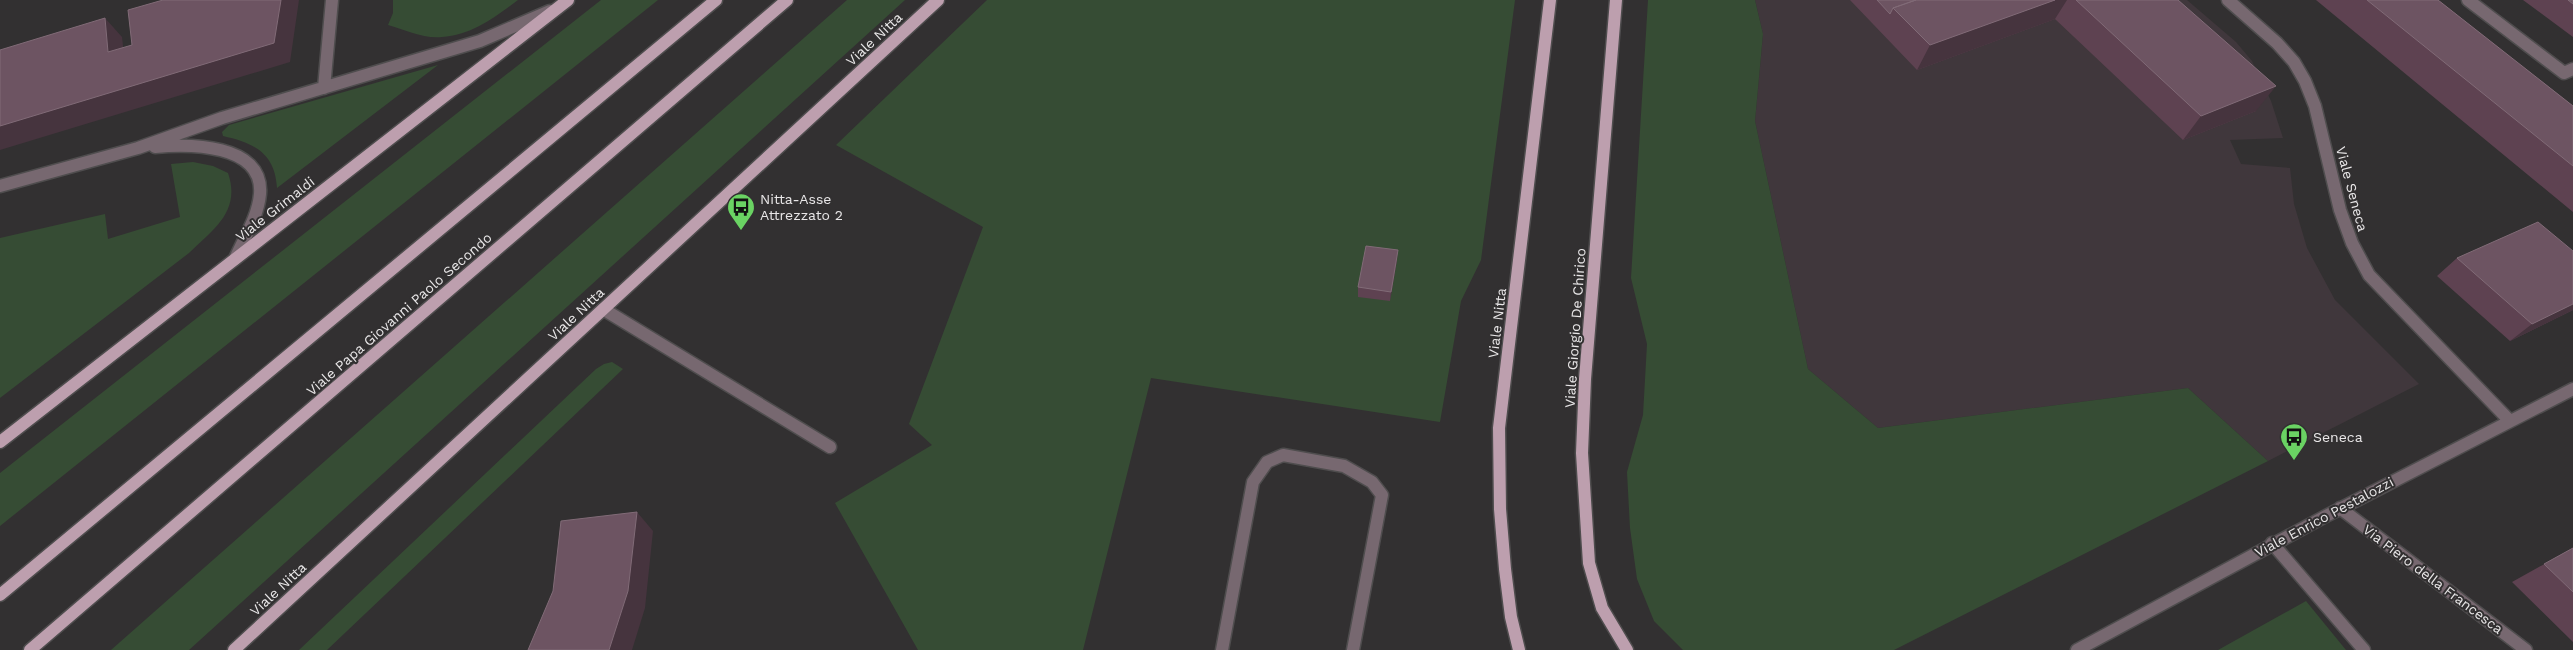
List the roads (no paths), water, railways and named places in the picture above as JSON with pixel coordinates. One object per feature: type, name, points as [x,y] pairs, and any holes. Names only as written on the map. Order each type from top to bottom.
[{"type":"main road","name":"Viale Grimaldi","points":[[0,442],[568,0]]},
{"type":"main road","points":[[0,595],[716,0]]},
{"type":"main road","name":"Viale Papa Giovanni Paolo Secondo","points":[[30,650],[787,0]]},
{"type":"main road","name":"Viale Nitta","points":[[234,650],[938,0]]},
{"type":"main road","name":"Viale Nitta","points":[[1519,650],[1511,617],[1504,559],[1500,510],[1499,428],[1550,0]]},
{"type":"main road","name":"Viale Giorgio De Chirico","points":[[1616,0],[1585,379],[1582,453],[1589,563],[1602,608],[1627,650]]},
{"type":"street","points":[[324,88],[332,0]]},
{"type":"street","name":"Viale Seneca","points":[[2228,0],[2275,41],[2301,73],[2314,105],[2342,220],[2354,251],[2369,274],[2509,420]]},
{"type":"street","points":[[2468,0],[2569,71]]},
{"type":"street","points":[[0,186],[138,148],[222,118],[480,41],[557,9]]},
{"type":"street","points":[[138,148],[209,145],[224,149],[254,170],[261,185],[257,207],[235,259]]},
{"type":"street","points":[[603,309],[830,446]]},
{"type":"street","name":"Viale Enrico Pestalozzi","points":[[2077,650],[2272,543],[2509,420],[2573,389]]},
{"type":"street","points":[[1222,650],[1253,482],[1267,462],[1284,455],[1344,466],[1372,482],[1382,496],[1353,650]]},
{"type":"street","name":"Via Piero della Francesca","points":[[2340,508],[2526,650]]},
{"type":"street","points":[[2272,543],[2364,650]]},
{"type":"place","name":"Nitta-Asse Attrezzato 2","points":[[741,231]]},
{"type":"place","name":"Seneca","points":[[2294,461]]}]
